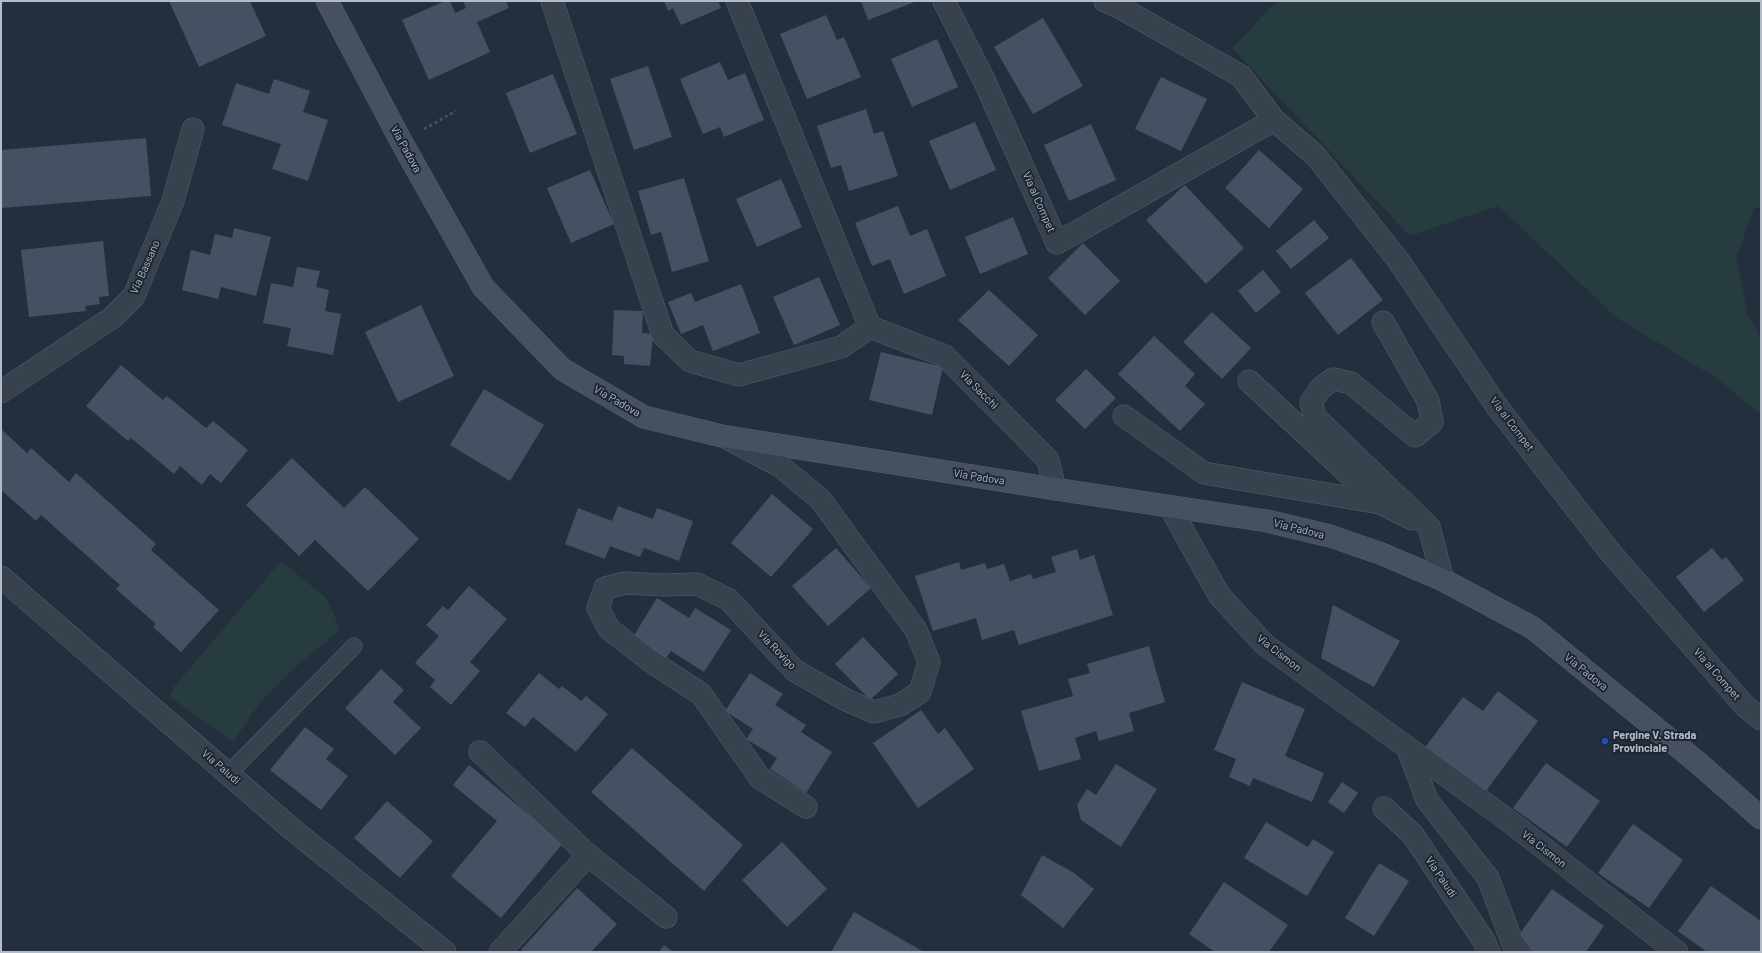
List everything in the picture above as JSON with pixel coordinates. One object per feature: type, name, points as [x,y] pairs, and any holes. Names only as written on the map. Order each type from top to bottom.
[{"type":"main road","name":"Via Padova","points":[[327,1],[402,143],[483,287],[562,369],[644,416],[722,436],[1054,489],[1267,521],[1330,536],[1382,554],[1443,580],[1533,628],[1696,762],[1761,818]]},
{"type":"street","points":[[552,1],[663,335],[690,362],[739,375],[841,347],[870,327],[737,1]]},
{"type":"street","name":"Via al Compet","points":[[944,1],[984,80],[1057,243],[1274,120]]},
{"type":"street","name":"Via al Compet","points":[[1105,1],[1121,8],[1241,76],[1274,120],[1316,156],[1398,260],[1498,408],[1610,552],[1744,705],[1761,719]]},
{"type":"street","name":"Via Bassano","points":[[1,392],[112,317],[134,296],[174,201],[193,129]]},
{"type":"street","points":[[1383,322],[1428,401],[1432,422],[1415,436],[1351,383],[1333,379],[1321,388],[1311,402],[1315,417],[1429,527],[1443,580]]},
{"type":"street","name":"Via Sacchi","points":[[870,327],[945,356],[1048,460],[1054,489]]},
{"type":"street","points":[[1249,381],[1380,503]]},
{"type":"street","points":[[1124,416],[1204,473],[1380,503],[1429,527]]},
{"type":"street","name":"Via Rovigo","points":[[722,436],[780,466],[820,499],[916,630],[928,662],[920,692],[900,705],[874,712],[846,700],[794,670],[728,599],[697,584],[663,585],[625,583],[605,588],[598,608],[609,629],[649,660],[702,694],[760,778],[806,807]]},
{"type":"street","name":"Via Cismon","points":[[1170,507],[1219,595],[1264,644],[1505,818],[1677,952]]},
{"type":"street","name":"Via Paludi","points":[[1,577],[293,830],[445,952]]},
{"type":"street","points":[[1408,749],[1427,800],[1488,878],[1513,944],[1520,952]]},
{"type":"street","points":[[480,752],[588,855],[666,917]]},
{"type":"street","name":"Via Paludi","points":[[1384,808],[1413,835],[1484,941],[1489,952]]},
{"type":"street","points":[[500,952],[588,855]]},
{"type":"lane","points":[[228,774],[354,646]]},
{"type":"path","points":[[420,131],[430,124],[456,111]]},
{"type":"green space","points":[[1277,1],[1761,1],[1761,207],[1754,208],[1736,258],[1748,315],[1761,339],[1761,415],[1718,379],[1617,318],[1498,206],[1410,236],[1232,48]]},
{"type":"green space","points":[[281,561],[325,597],[334,614],[339,631],[292,670],[259,704],[233,742],[170,697],[173,688]]},
{"type":"building","points":[[169,1],[250,1],[266,36],[199,67]]},
{"type":"building","points":[[445,1],[450,1],[455,13],[466,8],[463,1],[506,1],[509,8],[477,22],[490,52],[429,80],[402,20]]},
{"type":"building","points":[[664,1],[718,1],[721,8],[681,25],[673,8],[668,11]]},
{"type":"building","points":[[861,1],[917,1],[868,20]]},
{"type":"building","points":[[826,15],[837,40],[844,37],[861,77],[807,99],[780,34]]},
{"type":"building","points":[[1043,18],[1083,86],[1033,114],[994,47]]},
{"type":"building","points":[[937,39],[958,87],[912,107],[891,59]]},
{"type":"building","points":[[720,62],[728,80],[745,73],[764,120],[724,137],[720,127],[703,134],[680,79]]},
{"type":"building","points":[[648,66],[672,137],[634,150],[610,79]]},
{"type":"building","points":[[553,74],[577,134],[530,153],[506,93]]},
{"type":"building","points":[[1161,77],[1207,99],[1181,151],[1135,129]]},
{"type":"building","points":[[274,79],[310,91],[303,112],[328,120],[308,181],[272,169],[281,144],[222,125],[236,83],[269,94]]},
{"type":"building","points":[[866,109],[874,134],[883,131],[898,176],[849,191],[841,165],[831,168],[817,126]]},
{"type":"building","points":[[975,122],[996,170],[950,190],[929,141]]},
{"type":"building","points":[[1091,124],[1116,180],[1069,201],[1044,145]]},
{"type":"building","points":[[146,138],[151,196],[1,208],[1,150]]},
{"type":"building","points":[[1259,150],[1303,189],[1269,228],[1225,188]]},
{"type":"building","points":[[590,170],[614,224],[571,243],[547,188]]},
{"type":"building","points":[[684,178],[709,261],[672,272],[661,232],[651,235],[638,191]]},
{"type":"building","points":[[781,179],[802,227],[757,247],[736,199]]},
{"type":"building","points":[[1185,185],[1244,248],[1206,284],[1146,220]]},
{"type":"building","points":[[898,206],[910,236],[927,229],[946,276],[904,294],[890,259],[872,266],[855,223]]},
{"type":"building","points":[[1013,217],[1028,254],[980,274],[965,237]]},
{"type":"building","points":[[1314,220],[1329,238],[1291,269],[1276,251]]},
{"type":"building","points":[[234,228],[271,237],[256,296],[221,287],[218,299],[182,290],[191,250],[210,255],[215,234],[232,238]]},
{"type":"building","points":[[103,241],[109,296],[99,297],[100,304],[85,306],[86,311],[29,317],[21,250]]},
{"type":"building","points":[[1083,243],[1120,281],[1085,315],[1048,278]]},
{"type":"building","points":[[1351,258],[1383,300],[1338,335],[1305,293]]},
{"type":"building","points":[[297,267],[320,271],[316,287],[329,290],[325,311],[341,314],[333,355],[287,346],[291,328],[263,323],[271,283],[293,287]]},
{"type":"building","points":[[1263,270],[1281,292],[1256,313],[1238,291]]},
{"type":"building","points":[[819,277],[840,325],[794,345],[773,297]]},
{"type":"building","points":[[741,284],[760,333],[713,351],[703,325],[681,334],[668,302],[691,293],[695,302]]},
{"type":"building","points":[[989,290],[1038,335],[1009,366],[958,320]]},
{"type":"building","points":[[421,305],[454,376],[398,402],[365,332]]},
{"type":"building","points":[[614,310],[643,311],[642,333],[653,334],[650,366],[624,364],[624,356],[612,355]]},
{"type":"building","points":[[1212,312],[1251,348],[1222,379],[1183,342]]},
{"type":"building","points":[[1154,336],[1195,374],[1185,386],[1205,404],[1180,431],[1118,374]]},
{"type":"building","points":[[881,352],[943,367],[932,415],[869,400]]},
{"type":"building","points":[[121,365],[163,400],[167,396],[206,428],[213,421],[248,450],[221,483],[210,474],[202,485],[180,466],[174,474],[131,438],[128,441],[86,406]]},
{"type":"building","points":[[1086,369],[1116,398],[1085,429],[1055,400]]},
{"type":"building","points":[[484,389],[544,425],[510,481],[450,445]]},
{"type":"building","points":[[1,429],[27,453],[31,448],[69,482],[76,473],[156,544],[151,550],[219,610],[181,652],[153,627],[156,624],[116,589],[120,585],[41,515],[36,521],[1,490]]},
{"type":"building","points":[[292,458],[344,508],[365,487],[419,539],[368,591],[315,540],[299,556],[246,505]]},
{"type":"building","points":[[772,494],[813,529],[771,577],[731,543]]},
{"type":"building","points":[[618,506],[653,519],[657,508],[693,521],[679,561],[644,548],[640,557],[610,546],[605,559],[565,544],[578,508],[612,521]]},
{"type":"building","points":[[836,548],[871,588],[828,626],[792,586]]},
{"type":"building","points":[[1712,548],[1722,560],[1726,557],[1744,580],[1704,612],[1676,577]]},
{"type":"building","points":[[1077,549],[1080,560],[1094,555],[1113,615],[1019,645],[1014,630],[982,640],[976,618],[933,631],[915,576],[959,562],[961,570],[985,563],[987,569],[1004,564],[1010,581],[1031,574],[1033,579],[1056,572],[1051,557]]},
{"type":"building","points":[[469,586],[507,619],[470,662],[480,671],[451,705],[430,687],[435,680],[415,663],[439,636],[426,625],[443,606],[448,610]]},
{"type":"building","points":[[657,598],[689,618],[695,608],[731,630],[704,672],[671,651],[666,658],[633,637]]},
{"type":"building","points":[[1333,605],[1400,641],[1374,687],[1321,658]]},
{"type":"building","points":[[863,637],[898,674],[870,700],[835,664]]},
{"type":"building","points":[[1149,646],[1165,702],[1129,713],[1134,731],[1099,741],[1096,731],[1075,738],[1081,759],[1039,771],[1021,711],[1073,696],[1068,679],[1090,673],[1087,664]]},
{"type":"building","points":[[381,669],[404,690],[393,702],[421,728],[395,755],[345,708]]},
{"type":"building","points":[[539,673],[559,689],[562,686],[581,701],[586,696],[608,714],[576,752],[533,717],[525,727],[506,713]]},
{"type":"building","points":[[750,673],[783,694],[775,705],[806,725],[801,732],[832,752],[806,793],[770,769],[777,758],[746,739],[753,729],[725,711]]},
{"type":"building","points":[[1242,682],[1305,709],[1285,756],[1324,773],[1312,802],[1253,778],[1250,786],[1229,777],[1236,759],[1214,750]]},
{"type":"building","points":[[1498,691],[1538,721],[1483,795],[1423,750],[1463,697],[1483,711]]},
{"type":"building","points":[[921,710],[938,734],[945,728],[974,769],[918,808],[873,743]]},
{"type":"building","points":[[305,727],[334,749],[326,759],[348,776],[321,810],[270,770]]},
{"type":"building","points":[[632,748],[743,845],[704,891],[591,792]]},
{"type":"building","points":[[1546,763],[1600,801],[1567,847],[1513,808]]},
{"type":"building","points":[[1116,764],[1157,789],[1121,847],[1081,820],[1077,805],[1087,789],[1096,795]]},
{"type":"building","points":[[469,765],[563,843],[501,918],[451,876],[497,821],[453,785]]},
{"type":"building","points":[[1342,782],[1358,793],[1344,813],[1328,802]]},
{"type":"building","points":[[387,801],[433,841],[400,878],[354,838]]},
{"type":"building","points":[[1266,822],[1308,847],[1313,839],[1334,852],[1307,896],[1244,858]]},
{"type":"building","points":[[1633,824],[1683,860],[1649,908],[1598,873]]},
{"type":"building","points":[[782,842],[827,889],[787,927],[742,880]]},
{"type":"building","points":[[1042,855],[1074,873],[1094,889],[1063,928],[1021,895]]},
{"type":"building","points":[[1379,863],[1409,881],[1374,936],[1345,918]]},
{"type":"building","points":[[1224,882],[1288,925],[1269,952],[1215,952],[1189,934]]},
{"type":"building","points":[[1711,886],[1761,921],[1761,952],[1707,952],[1678,931]]},
{"type":"building","points":[[577,888],[617,924],[591,952],[524,952],[521,950]]},
{"type":"building","points":[[1552,889],[1604,926],[1586,952],[1534,952],[1516,939]]},
{"type":"building","points":[[854,912],[924,952],[831,952]]},
{"type":"building","points":[[664,945],[673,952],[659,952]]},
{"type":"place","name":"Pergine V. Strada Provinciale","points":[[1605,741]]}]
